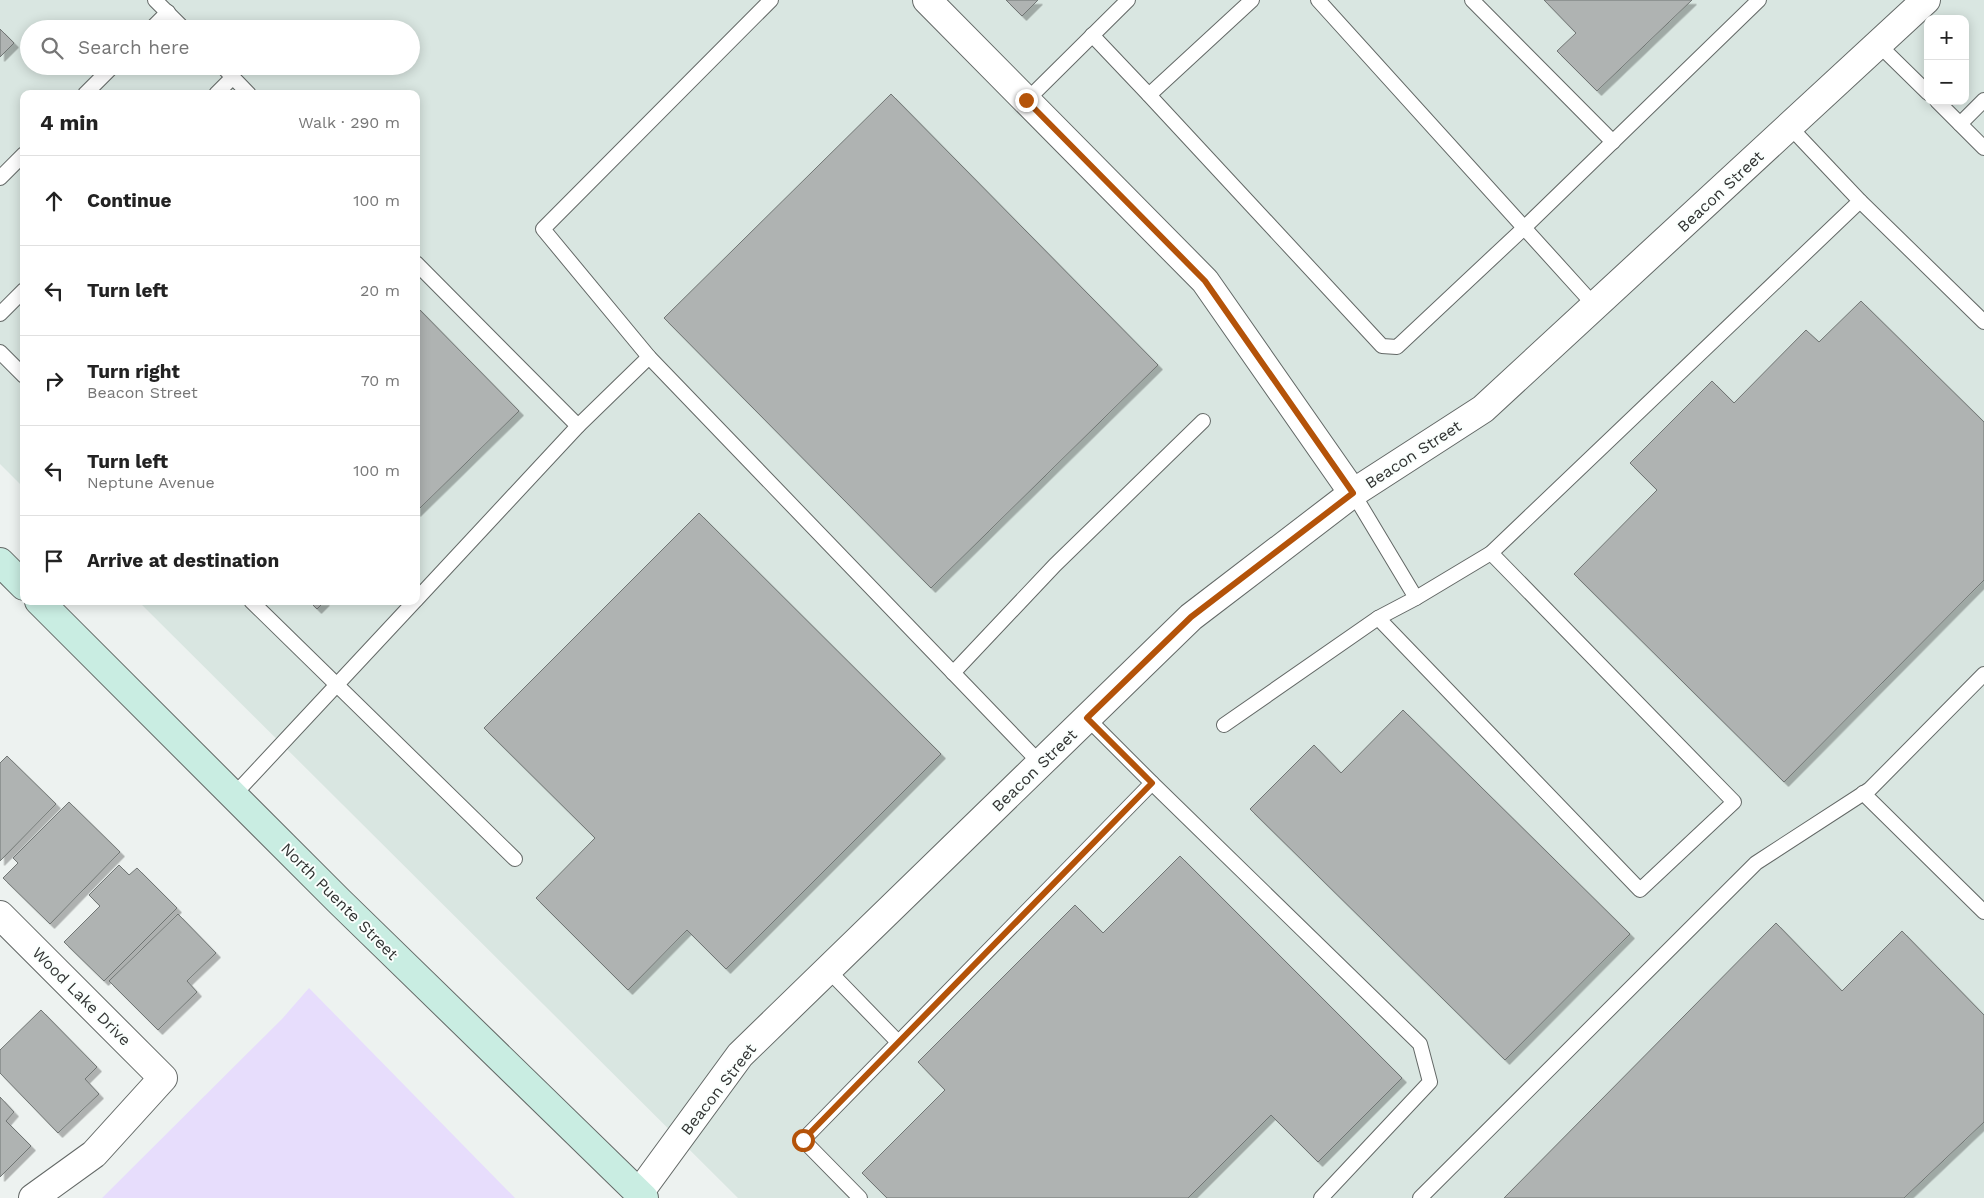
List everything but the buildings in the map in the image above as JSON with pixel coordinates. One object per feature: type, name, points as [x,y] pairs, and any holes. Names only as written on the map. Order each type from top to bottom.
[{"type":"street","points":[[927,0],[1205,281],[1353,493]]},
{"type":"street","name":"Beacon Street","points":[[642,1195],[740,1055],[1191,617],[1353,493],[1483,409],[1926,0]]},
{"type":"street","points":[[0,562],[20,582]]},
{"type":"street","name":"North Puente Street","points":[[43,605],[339,901],[642,1195]]},
{"type":"street","name":"Wood Lake Drive","points":[[0,915],[163,1078],[94,1154],[33,1198]]},
{"type":"lane","points":[[156,0],[176,20]]},
{"type":"lane","points":[[771,0],[543,229],[649,357],[1040,764]]},
{"type":"lane","points":[[1026,100],[1128,0]]},
{"type":"lane","points":[[1149,95],[1252,0]]},
{"type":"lane","points":[[1318,0],[1595,306]]},
{"type":"lane","points":[[1472,0],[1613,142]]},
{"type":"lane","points":[[1092,35],[1382,346],[1397,347],[1524,228],[1759,0]]},
{"type":"lane","points":[[160,20],[168,12]]},
{"type":"lane","points":[[1878,44],[1924,88]]},
{"type":"lane","points":[[89,90],[104,75]]},
{"type":"lane","points":[[220,90],[233,77],[245,90]]},
{"type":"lane","points":[[1960,124],[1984,100]]},
{"type":"lane","points":[[1941,105],[1984,148]]},
{"type":"lane","points":[[1789,126],[1860,201],[1984,322]]},
{"type":"lane","points":[[0,178],[20,158]]},
{"type":"lane","points":[[1224,725],[1378,618],[1416,598],[1491,552],[1860,201]]},
{"type":"lane","points":[[420,267],[578,426]]},
{"type":"lane","points":[[0,314],[20,294]]},
{"type":"lane","points":[[0,352],[20,372]]},
{"type":"lane","points":[[420,596],[578,426],[649,357]]},
{"type":"lane","points":[[953,673],[1055,565],[1203,421]]},
{"type":"lane","points":[[1353,493],[1416,598]]},
{"type":"lane","points":[[1378,618],[1640,890],[1734,802],[1491,552]]},
{"type":"lane","points":[[255,605],[515,859]]},
{"type":"lane","points":[[233,796],[411,605]]},
{"type":"lane","points":[[1420,1198],[1756,863],[1870,789],[1984,674]]},
{"type":"lane","points":[[1087,718],[1420,1044],[1430,1082],[1321,1198]]},
{"type":"lane","points":[[860,1198],[803,1140],[1152,783]]},
{"type":"lane","points":[[1863,793],[1984,912]]},
{"type":"lane","points":[[828,970],[898,1042]]},
{"type":"shaded area","points":[[0,0],[1984,0],[1984,1198],[738,1198],[142,605],[420,605],[420,90],[20,90],[20,484],[0,464]]},
{"type":"shaded area","points":[[309,988],[515,1198],[102,1198],[282,1019]]},
{"type":"route","points":[[803,1140],[1152,783],[1087,718],[1191,617],[1353,493],[1205,281],[1026,100]]}]
